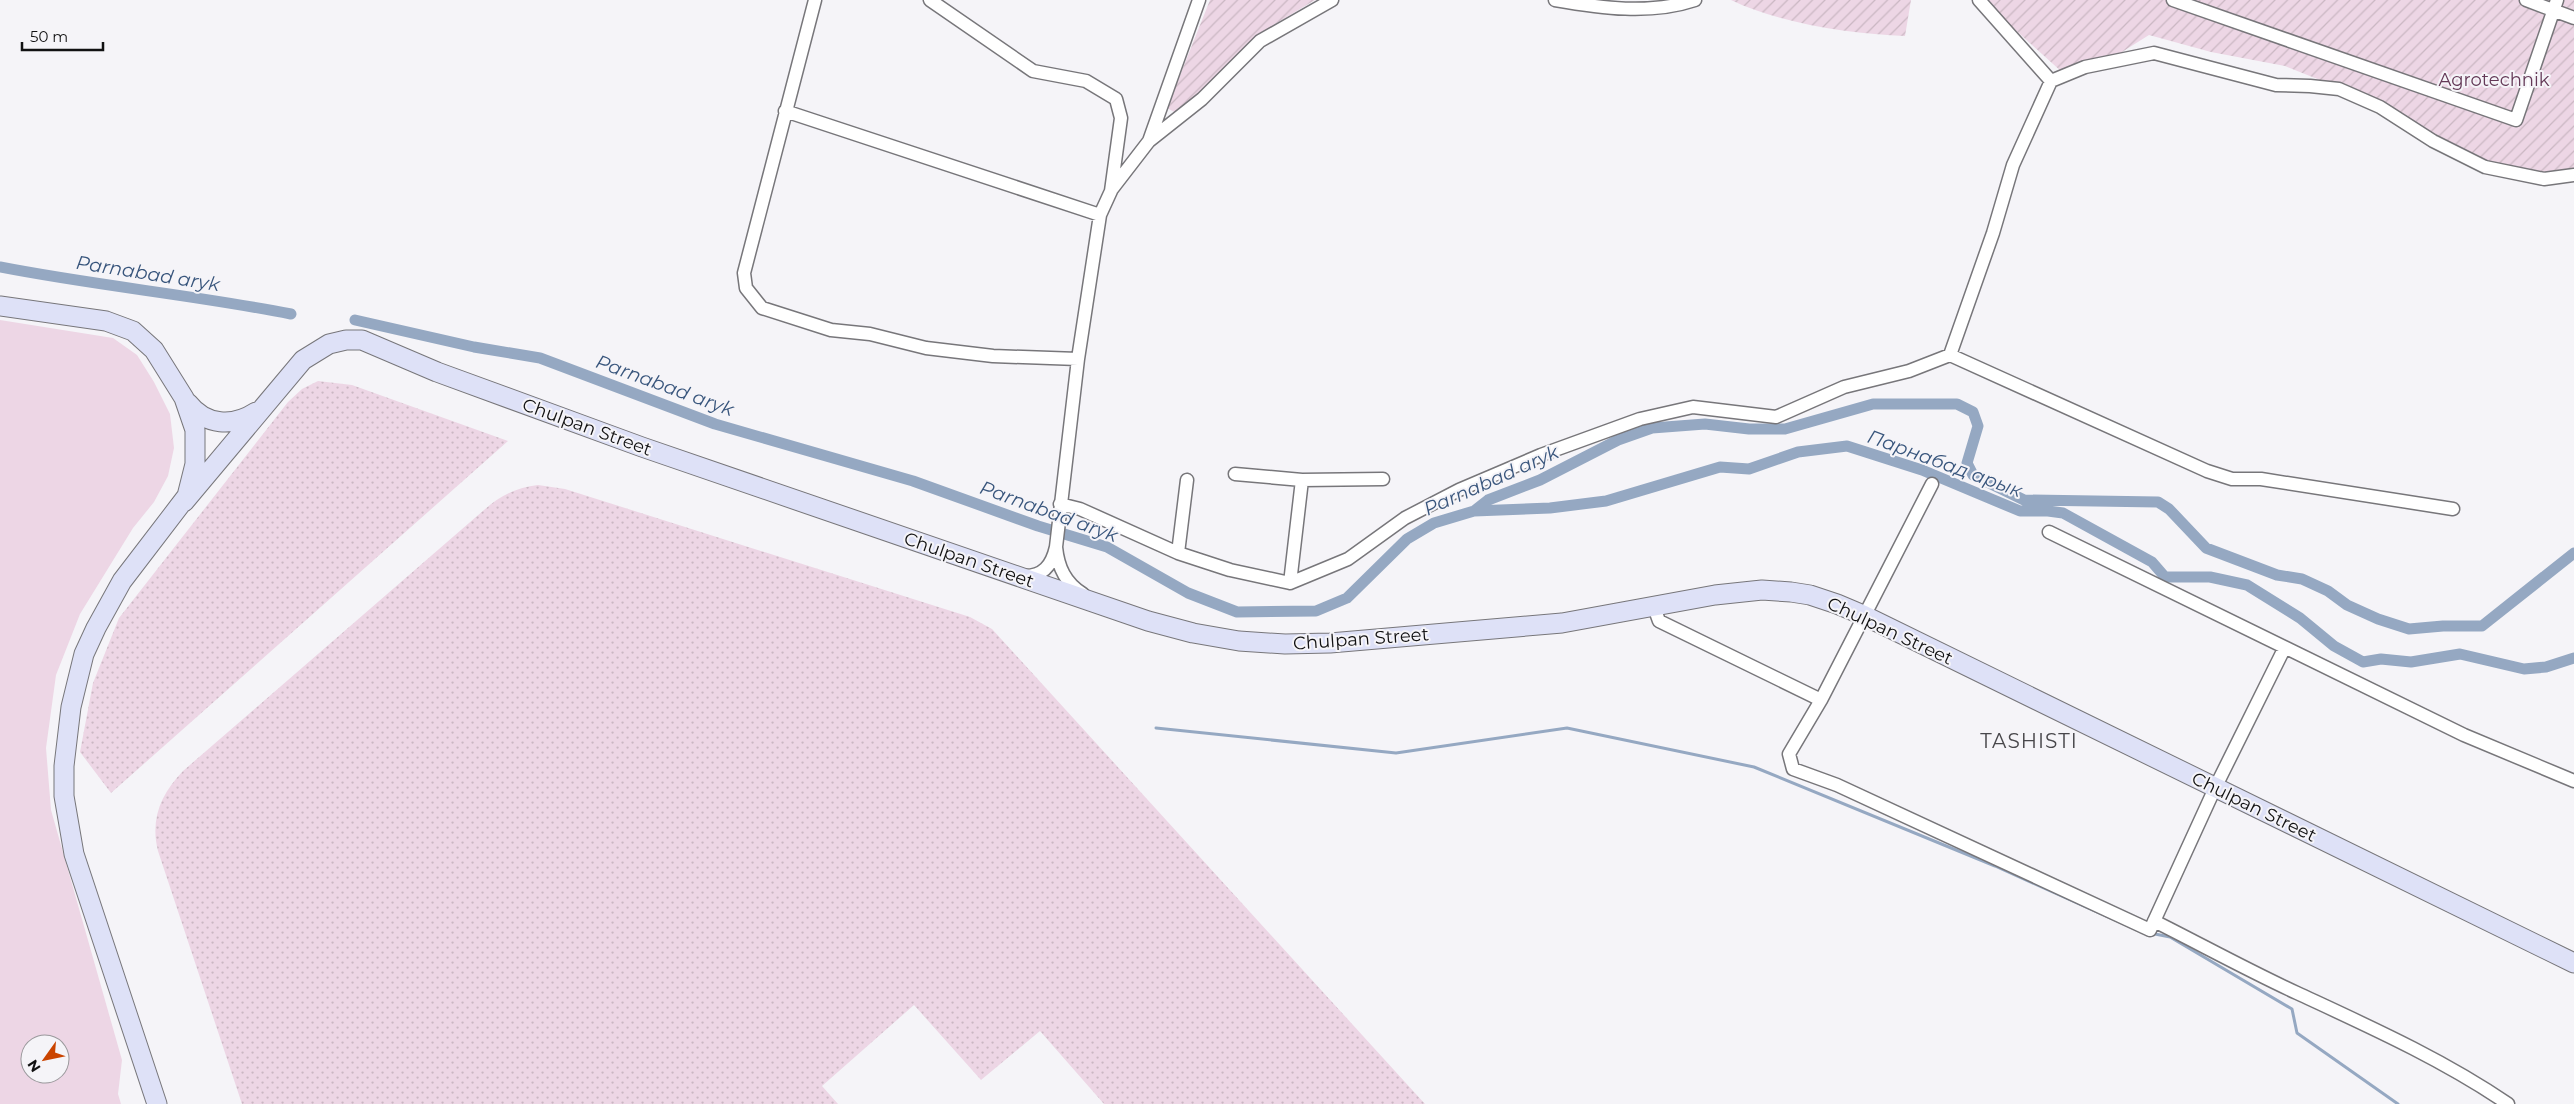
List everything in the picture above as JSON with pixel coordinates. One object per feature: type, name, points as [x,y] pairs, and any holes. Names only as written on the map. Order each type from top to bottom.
[{"type":"main road","points":[[0,306],[106,321],[126,327],[139,335],[154,350],[184,398],[200,416],[214,422],[236,421],[260,409]]},
{"type":"main road","name":"Chulpan Street","points":[[156,1104],[74,854],[64,796],[64,766],[66,735],[75,689],[84,654],[122,581],[260,409],[311,354],[338,341],[362,340],[437,372],[632,444],[1100,604],[1193,633],[1239,641],[1285,644],[1330,642],[1562,623],[1733,592],[1772,590],[1819,598],[1862,615],[2574,963]]},
{"type":"main road","points":[[184,398],[193,424],[196,450],[193,477],[184,502]]},
{"type":"street","points":[[815,0],[744,273],[746,288],[762,308],[831,330],[870,334],[926,348],[993,356],[1078,359]]},
{"type":"street","points":[[930,0],[1033,71],[1086,81],[1116,99],[1121,118],[1111,190]]},
{"type":"street","points":[[1148,141],[1199,0]]},
{"type":"street","points":[[1014,575],[1032,576],[1052,563],[1056,547],[1078,359],[1100,215],[1111,190],[1148,141],[1202,98],[1260,41],[1332,0]]},
{"type":"street","points":[[1555,0],[1609,9],[1660,7],[1695,0]]},
{"type":"street","points":[[1979,0],[2052,81]]},
{"type":"street","points":[[2173,0],[2516,120],[2555,5]]},
{"type":"street","points":[[2526,0],[2555,5],[2574,18]]},
{"type":"street","points":[[1950,355],[1993,233],[2013,165],[2052,81],[2085,67],[2154,53],[2276,85],[2339,89],[2380,108],[2433,141],[2485,167],[2544,179],[2574,174]]},
{"type":"street","points":[[785,111],[1100,215]]},
{"type":"street","points":[[1059,510],[1080,509],[1178,553],[1245,574],[1290,583],[1348,559],[1405,518],[1460,490],[1541,455],[1640,419],[1693,407],[1776,418],[1844,387],[1909,371],[1950,355],[2207,471],[2232,479],[2261,479],[2453,509]]},
{"type":"street","points":[[1235,474],[1302,480],[1383,479]]},
{"type":"street","points":[[1178,553],[1187,480]]},
{"type":"street","points":[[1290,583],[1302,480]]},
{"type":"street","points":[[1932,484],[1862,615],[1821,700],[1789,754],[1793,769],[1837,785],[2150,930],[2215,788],[2284,649]]},
{"type":"street","points":[[2049,532],[2284,649],[2334,671],[2464,735],[2574,781]]},
{"type":"street","points":[[1056,547],[1060,565],[1070,584],[1100,604]]},
{"type":"street","points":[[1654,607],[1658,621],[1821,700]]},
{"type":"street","points":[[2154,921],[2296,993],[2350,1016],[2477,1083],[2508,1104]]},
{"type":"green space","points":[[1210,0],[1315,0],[1275,24],[1178,114],[1167,108]]},
{"type":"green space","points":[[1731,0],[1911,0],[1905,36],[1862,33],[1816,26],[1772,15]]},
{"type":"green space","name":"Agrotechnik","points":[[1982,0],[2574,0],[2574,172],[2545,177],[2487,165],[2340,88],[2285,66],[2211,52],[2149,35],[2114,57],[2063,73]]},
{"type":"green space","points":[[0,320],[113,338],[137,355],[154,382],[170,414],[174,448],[168,476],[154,502],[133,528],[80,614],[56,675],[46,748],[51,810],[122,1060],[118,1094],[121,1104],[0,1104]]},
{"type":"green space","points":[[318,381],[352,385],[508,441],[111,793],[80,752],[93,683],[119,618],[288,402],[302,389]]},
{"type":"green space","points":[[538,485],[565,489],[970,617],[992,629],[1425,1104],[1104,1104],[1040,1031],[981,1080],[914,1005],[822,1086],[838,1104],[242,1104],[158,851],[155,828],[163,798],[183,771],[484,510],[496,500],[509,493]]},
{"type":"waterway","name":"Parnabad aryk","points":[[0,267],[291,314]]},
{"type":"waterway","name":"Parnabad aryk","points":[[355,320],[474,347],[540,358],[715,424],[913,481],[1038,526],[1107,547],[1188,593],[1237,612],[1316,611],[1347,598],[1407,539],[1434,523],[1474,511],[1488,500],[1540,480],[1618,440],[1652,428],[1705,424],[1749,429],[1785,429],[1873,404],[1957,404],[1973,412],[1978,426],[1967,463],[1973,475],[2024,500],[2158,502],[2169,509],[2206,548],[2277,575],[2302,579],[2328,591],[2347,605],[2378,619],[2409,629],[2443,626],[2482,626],[2574,553]]},
{"type":"waterway","name":"Парнабад арык","points":[[1474,511],[1550,508],[1606,501],[1720,467],[1749,469],[1798,452],[1847,446],[1922,470],[2020,511],[2063,513],[2152,562],[2165,577],[2210,577],[2247,585],[2300,618],[2334,646],[2363,662],[2381,659],[2411,662],[2460,654],[2524,669],[2546,667],[2574,658]]},
{"type":"waterway","points":[[1156,728],[1396,753],[1567,728],[1754,767],[1995,866],[2137,930]]},
{"type":"waterway","points":[[2150,933],[2170,937],[2292,1009],[2297,1033],[2398,1104]]},
{"type":"district","name":"TASHISTI","points":[[2029,741]]}]
